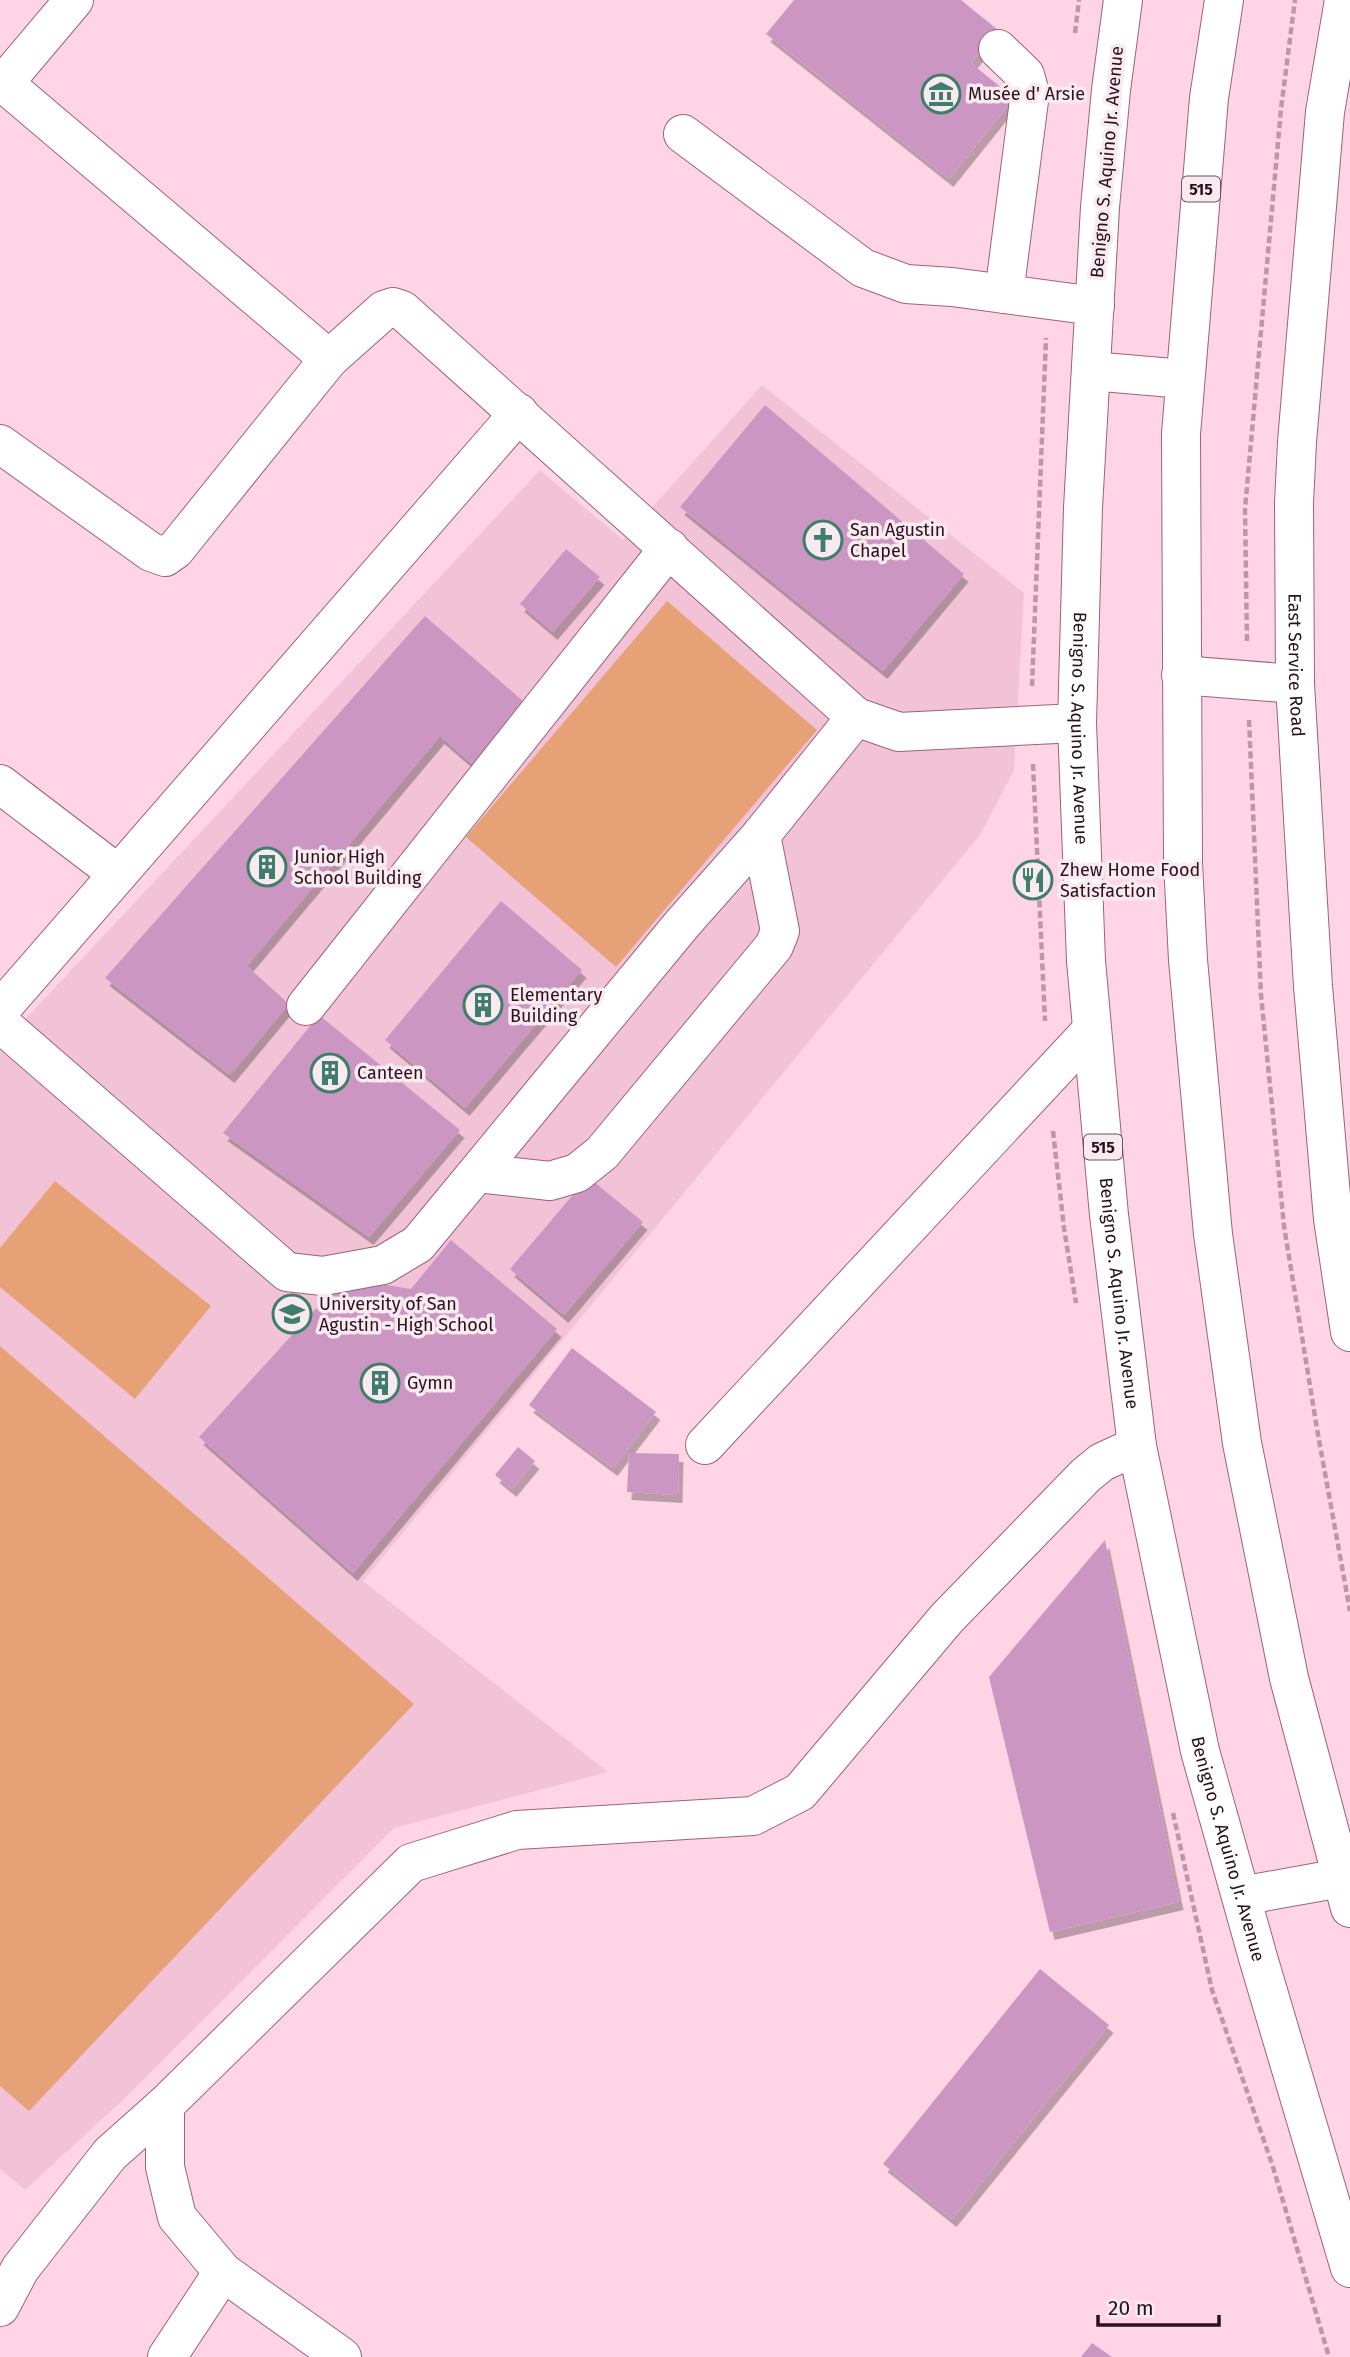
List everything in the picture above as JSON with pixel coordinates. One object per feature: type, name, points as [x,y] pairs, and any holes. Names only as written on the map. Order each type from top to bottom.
[{"type":"main road","points":[[74,0],[2,82],[329,359]]},
{"type":"main road","name":"Benigno S. Aquino Jr. Avenue","points":[[1123,0],[1100,207],[1083,508],[1077,723],[1081,864],[1091,1031],[1109,1215],[1137,1446],[1200,1751],[1350,2268]]},
{"type":"main road","name":"515","points":[[1224,0],[1209,98],[1181,434],[1183,863],[1188,960],[1213,1234],[1242,1443],[1289,1678],[1345,1893]]},
{"type":"main road","name":"East Service Road","points":[[1344,0],[1325,112],[1294,503],[1295,684],[1312,986],[1342,1213],[1350,1332]]},
{"type":"main road","points":[[998,49],[1025,75],[1030,93],[1004,294]]},
{"type":"main road","points":[[683,134],[863,268],[906,284],[1095,306]]},
{"type":"main road","points":[[0,444],[150,552],[165,556],[175,550],[329,359],[384,310],[393,307],[402,310],[519,413],[856,717],[899,732],[1077,723]]},
{"type":"main road","points":[[1091,372],[1184,379]]},
{"type":"main road","points":[[0,1010],[519,413]]},
{"type":"main road","points":[[306,1006],[669,548]]},
{"type":"main road","points":[[1181,674],[1295,684]]},
{"type":"main road","points":[[0,1023],[287,1272],[323,1276],[383,1265],[418,1244],[683,923],[761,835],[856,717]]},
{"type":"main road","points":[[0,784],[118,873]]},
{"type":"main road","points":[[477,1173],[550,1181],[577,1173],[602,1153],[774,946],[780,930],[761,835]]},
{"type":"main road","points":[[705,1445],[1091,1031]]},
{"type":"main road","points":[[0,2307],[20,2269],[110,2154],[165,2105],[411,1863],[517,1830],[753,1816],[800,1792],[956,1609],[1086,1475],[1102,1462],[1137,1446]]},
{"type":"main road","points":[[1241,1896],[1345,1893]]},
{"type":"main road","points":[[165,2105],[164,2167],[177,2217],[223,2272],[342,2357]]},
{"type":"main road","points":[[167,2357],[223,2272]]},
{"type":"shaded area","name":"University of San Agustin - High School","points":[[762,385],[1024,593],[1014,770],[980,835],[363,1581],[608,1772],[394,1828],[124,2099],[25,2190],[0,2169],[0,1046],[540,470],[623,540]]},
{"type":"shaded area","points":[[667,601],[817,730],[616,967],[466,837]]},
{"type":"shaded area","points":[[55,1181],[211,1306],[135,1399],[0,1287],[0,1248]]},
{"type":"shaded area","points":[[0,1346],[414,1704],[29,2111],[0,2086]]},
{"type":"building","points":[[794,0],[961,0],[998,30],[971,63],[1014,98],[949,179],[766,34]]},
{"type":"building","name":"San Agustin Chapel","points":[[765,405],[964,574],[883,671],[680,507]]},
{"type":"building","points":[[566,549],[600,577],[553,632],[520,604]]},
{"type":"building","name":"Junior High School Building","points":[[425,616],[531,708],[477,768],[440,736],[247,966],[289,1004],[230,1075],[105,978]]},
{"type":"building","name":"Elementary Building","points":[[501,901],[582,970],[465,1108],[385,1040]]},
{"type":"building","name":"Canteen","points":[[319,1015],[460,1130],[369,1237],[223,1133]]},
{"type":"building","points":[[588,1177],[643,1222],[564,1315],[510,1269]]},
{"type":"building","name":"Gymn","points":[[451,1240],[557,1329],[353,1573],[199,1437],[344,1278],[411,1289]]},
{"type":"building","points":[[572,1348],[656,1412],[613,1468],[529,1405]]},
{"type":"building","points":[[518,1447],[535,1461],[512,1489],[495,1475]]},
{"type":"building","points":[[629,1453],[679,1454],[678,1495],[627,1492]]},
{"type":"building","points":[[1105,1540],[1179,1902],[1050,1932],[989,1677]]},
{"type":"building","points":[[1040,1969],[1109,2025],[952,2219],[883,2164]]},
{"type":"building","points":[[1092,2343],[1112,2357],[1081,2357]]},
{"type":"place","name":"Musée d' Arsie","points":[[941,94]]},
{"type":"place","name":"San Agustin Chapel","points":[[823,540]]},
{"type":"place","name":"Junior High School Building","points":[[267,867]]},
{"type":"place","name":"Zhew Home Food Satisfaction","points":[[1033,880]]},
{"type":"place","name":"Elementary Building","points":[[483,1005]]},
{"type":"place","name":"Canteen","points":[[330,1073]]},
{"type":"place","name":"University of San Agustin - High School","points":[[292,1314]]},
{"type":"place","name":"Gymn","points":[[380,1383]]}]
